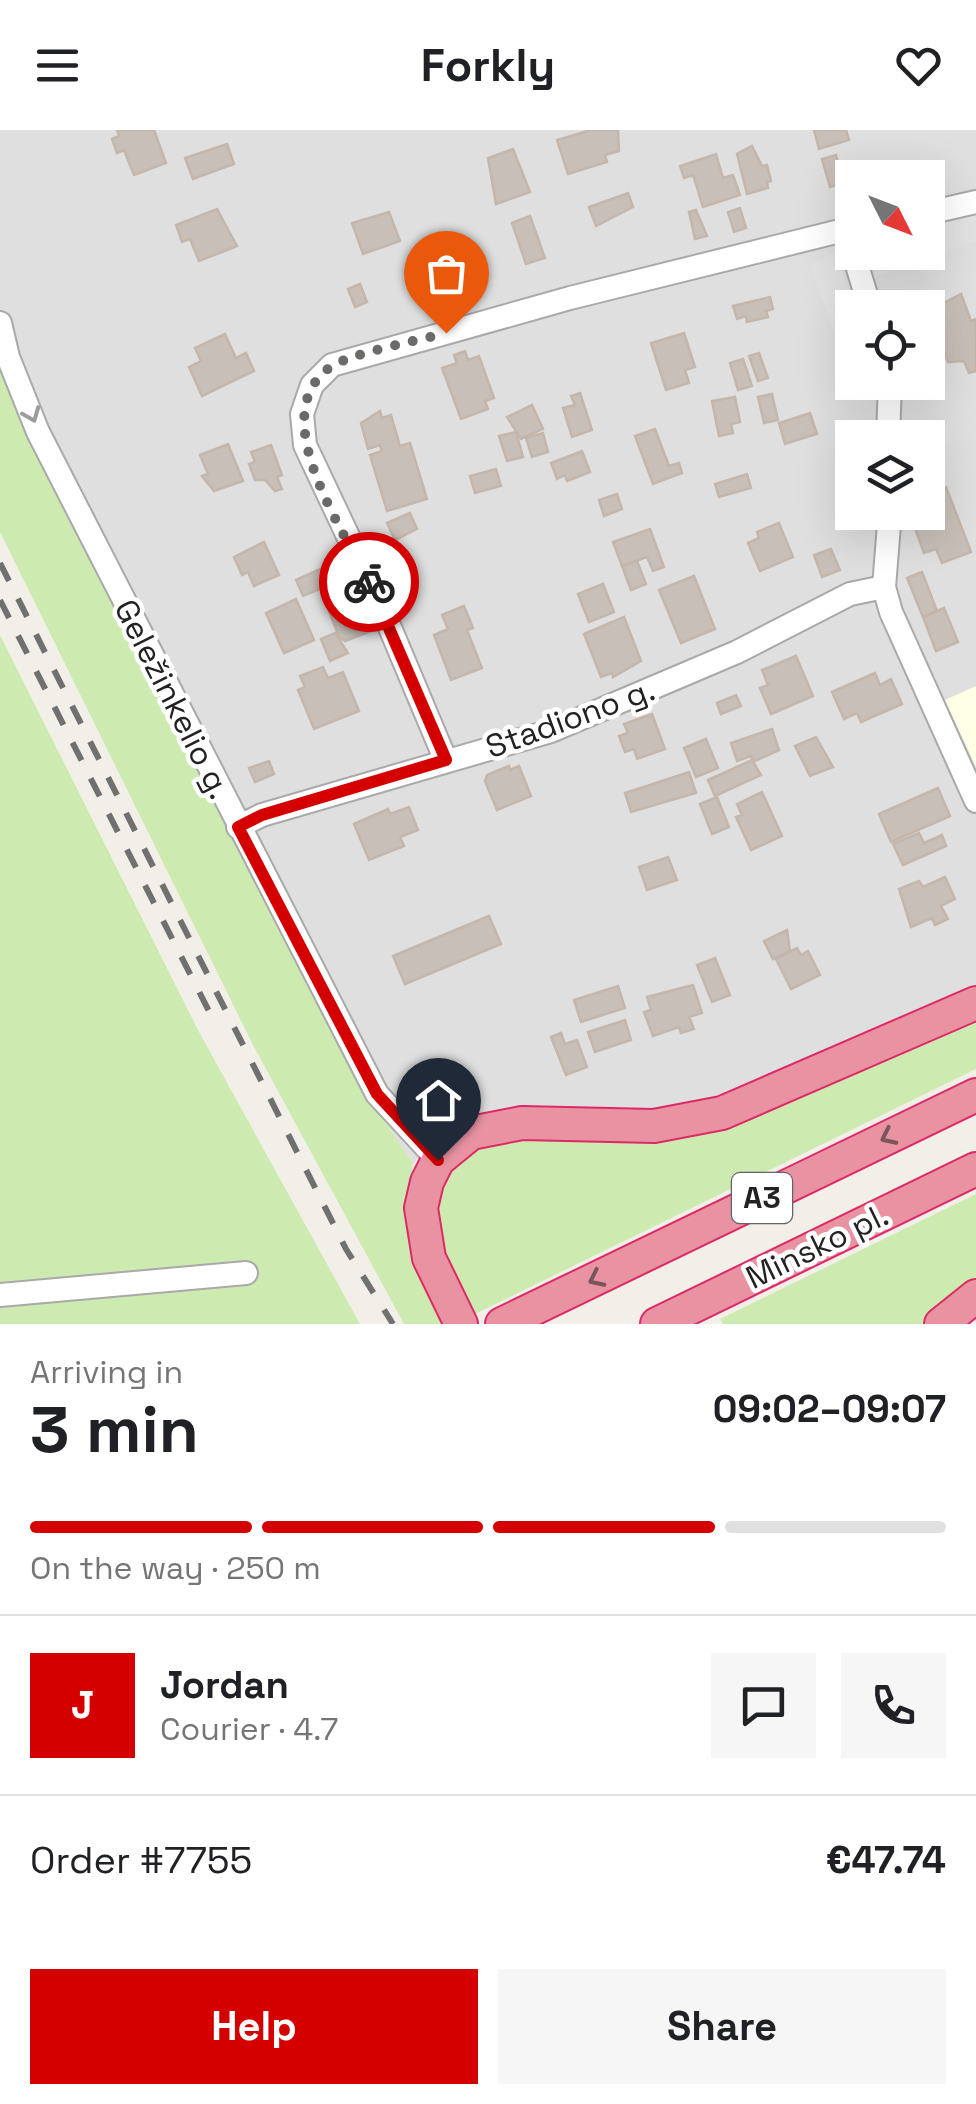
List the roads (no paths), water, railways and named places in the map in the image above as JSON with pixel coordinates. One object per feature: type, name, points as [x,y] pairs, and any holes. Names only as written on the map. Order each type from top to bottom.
[{"type":"highway","points":[[461,1324],[429,1258],[422,1230],[426,1182],[438,1160],[471,1133],[498,1125],[654,1126],[722,1114],[976,1003]]},
{"type":"highway","name":"Minsko pl.","points":[[502,1324],[976,1095]]},
{"type":"highway","name":"Minsko pl.","points":[[657,1324],[976,1169]]},
{"type":"highway","points":[[941,1324],[976,1296]]},
{"type":"street","points":[[945,208],[976,202]]},
{"type":"street","name":"Stadiono g.","points":[[835,243],[570,298],[332,365],[312,385],[302,414],[305,445],[380,604],[446,760],[551,731],[737,652],[850,594],[884,587]]},
{"type":"street","name":"Geležinkelio g.","points":[[0,323],[8,357],[38,432],[377,1094],[438,1160]]},
{"type":"street","points":[[889,530],[884,587],[903,647],[976,800]]},
{"type":"street","points":[[238,827],[262,815],[446,760]]},
{"type":"street","points":[[0,1295],[246,1272]]},
{"type":"railway","points":[[0,563],[346,1249],[393,1324]]},
{"type":"railway","points":[[0,600],[215,1023]]}]
